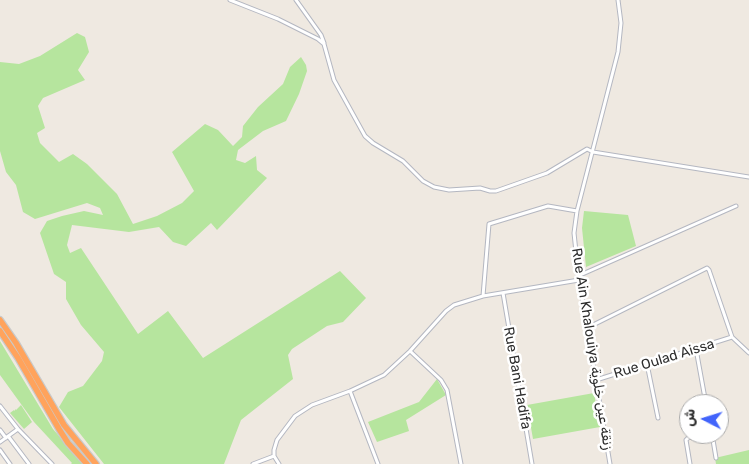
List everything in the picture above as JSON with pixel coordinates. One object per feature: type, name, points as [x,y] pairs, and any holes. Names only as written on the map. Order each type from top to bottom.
[{"type":"highway","points":[[0,320],[16,343],[64,425],[96,464]]},
{"type":"highway","points":[[0,331],[68,443],[87,464]]},
{"type":"street","points":[[230,0],[278,20],[318,39],[324,44]]},
{"type":"street","points":[[296,0],[321,35],[334,80],[366,136],[373,143],[404,161],[423,181],[432,186],[449,190],[480,188],[496,191],[547,173],[586,149],[593,152],[749,177]]},
{"type":"street","name":"Rue Ain Khalouiya زنقة عين خلوية","points":[[610,464],[579,278],[574,234],[577,211],[620,41],[621,23],[618,0]]},
{"type":"street","points":[[483,296],[488,226],[490,224],[548,206],[577,211]]},
{"type":"street","points":[[279,464],[274,456],[277,440],[295,416],[312,405],[350,391],[384,375],[454,305],[483,296],[579,278],[736,206]]},
{"type":"street","points":[[587,328],[707,268],[732,337],[749,353]]},
{"type":"street","name":"Rue Bani Hadifa","points":[[502,293],[532,464]]},
{"type":"street","name":"Rue Oulad Aissa","points":[[596,380],[732,337]]},
{"type":"street","points":[[696,349],[704,394]]},
{"type":"street","points":[[410,351],[441,380],[447,390],[461,464]]},
{"type":"street","points":[[648,364],[658,418]]},
{"type":"street","points":[[350,391],[378,464]]},
{"type":"street","points":[[0,406],[52,464]]},
{"type":"street","points":[[0,442],[18,428]]},
{"type":"street","points":[[0,430],[29,464]]},
{"type":"street","points":[[688,444],[690,464]]},
{"type":"street","points":[[714,444],[716,458]]},
{"type":"street","points":[[0,450],[2,456],[10,464]]},
{"type":"street","points":[[252,464],[274,456]]},
{"type":"green space","points":[[77,33],[85,37],[89,52],[78,70],[85,80],[43,98],[38,106],[45,128],[37,133],[40,143],[59,162],[73,154],[87,164],[117,194],[133,224],[157,216],[182,203],[194,191],[172,152],[205,124],[218,130],[233,146],[242,137],[243,126],[258,107],[283,84],[290,67],[301,57],[306,65],[307,71],[299,94],[286,121],[263,131],[238,150],[236,160],[245,163],[256,156],[257,170],[267,178],[217,230],[211,223],[186,246],[173,242],[159,227],[129,232],[72,225],[67,245],[70,253],[81,248],[138,334],[168,311],[203,358],[340,271],[366,298],[343,322],[327,326],[292,349],[288,355],[293,379],[241,420],[224,464],[104,464],[59,407],[68,392],[83,386],[102,361],[104,352],[81,325],[66,299],[66,282],[54,274],[40,233],[47,221],[62,216],[84,211],[103,215],[100,208],[87,203],[35,219],[23,212],[16,185],[6,172],[0,151],[0,62],[19,64],[40,56]]},
{"type":"green space","points":[[584,211],[628,215],[636,246],[586,267],[582,228]]},
{"type":"green space","points":[[0,341],[53,429],[83,464],[71,464],[34,422],[0,375]]},
{"type":"green space","points":[[437,379],[446,395],[406,420],[409,431],[377,442],[368,422],[419,402]]},
{"type":"green space","points":[[594,393],[600,427],[533,439],[527,405]]},
{"type":"green space","points":[[21,405],[32,422],[24,429],[10,413]]},
{"type":"green space","points":[[749,450],[749,464],[716,464],[715,458]]}]
